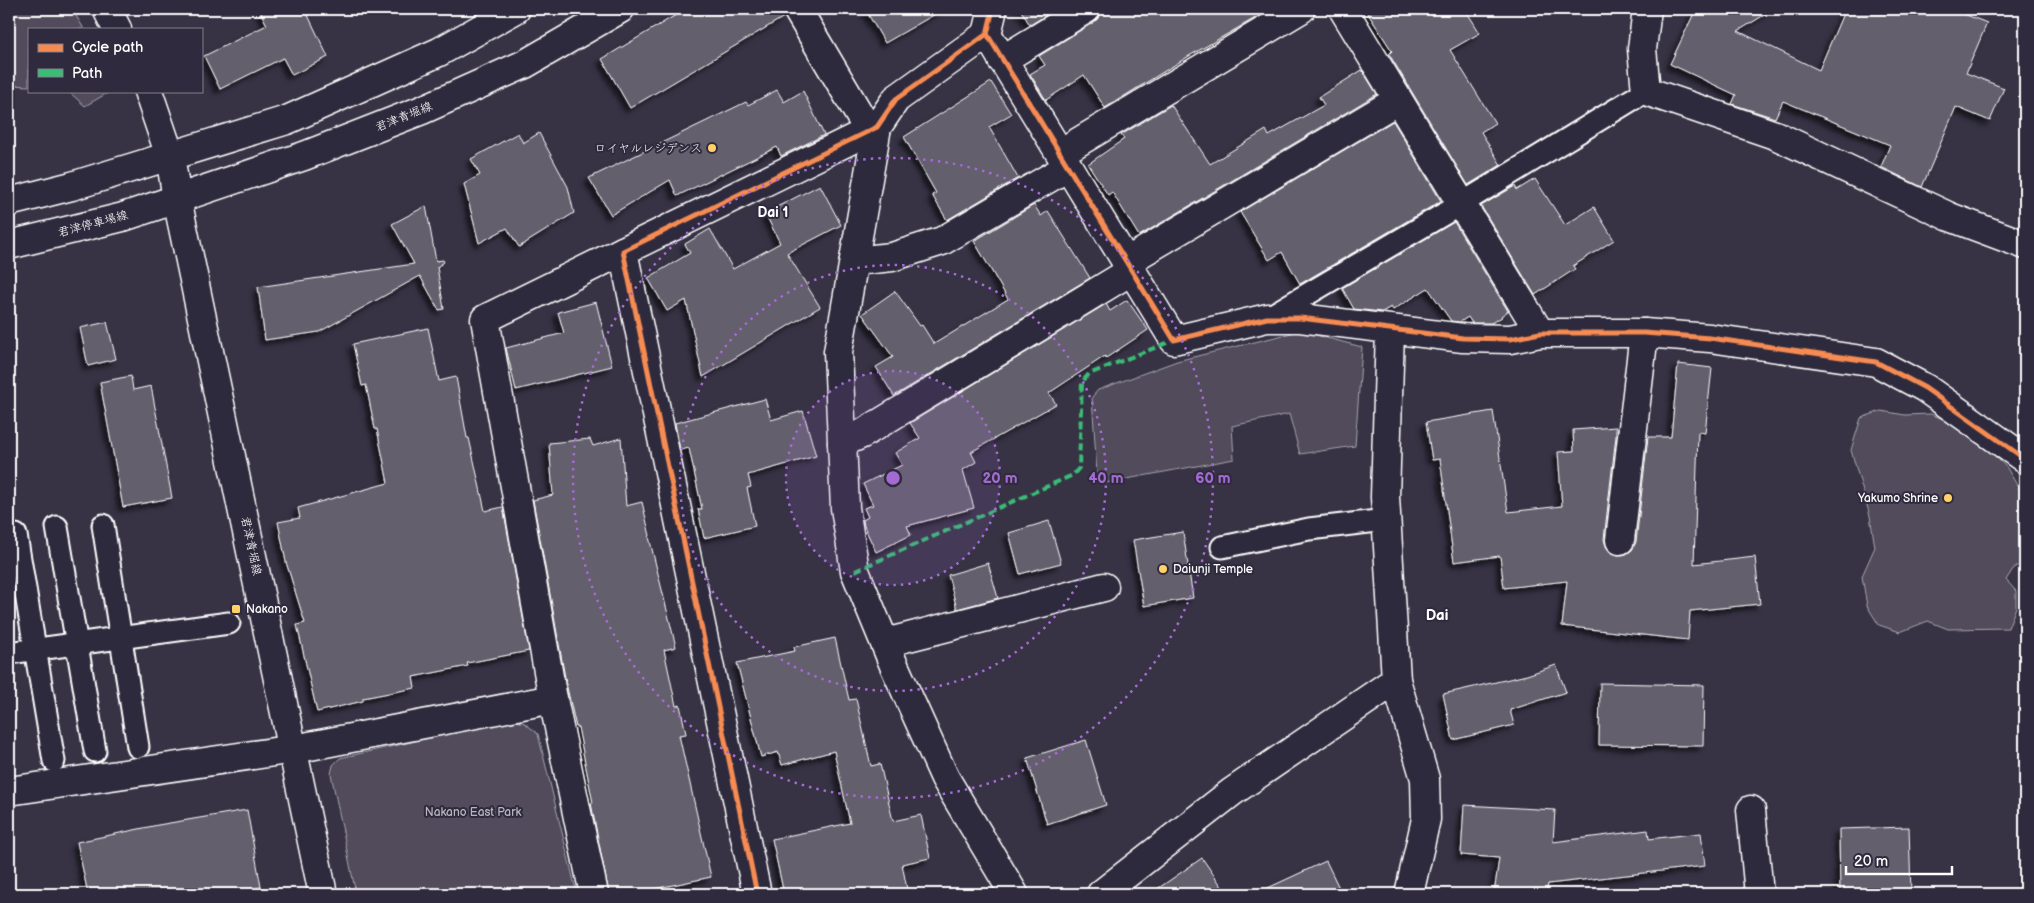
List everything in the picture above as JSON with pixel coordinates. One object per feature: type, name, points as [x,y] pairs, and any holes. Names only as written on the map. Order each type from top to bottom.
[{"type":"street","points":[[107,9],[116,28]]},
{"type":"street","points":[[9,202],[72,186],[287,120],[439,52],[516,9]]},
{"type":"street","name":"君津青堀線","points":[[177,199],[304,156],[422,110],[525,64],[620,9]]},
{"type":"street","points":[[797,9],[873,129],[854,261],[838,352],[845,508],[854,571],[884,643],[945,778],[1014,894]]},
{"type":"street","points":[[1002,60],[1086,9]]},
{"type":"street","points":[[854,261],[892,257],[942,241],[1064,160],[1301,9]]},
{"type":"street","points":[[1343,9],[1540,333]]},
{"type":"street","points":[[1647,9],[1642,48],[1646,92],[1775,135],[1950,217],[2025,245]]},
{"type":"street","points":[[594,894],[553,698],[485,319],[873,129],[896,99],[990,21],[1002,60],[1174,340],[1267,318],[1300,318],[1462,338],[1510,339],[1540,333],[1644,333],[1710,338],[1876,362],[1925,388],[2025,459]]},
{"type":"street","name":"君津青堀線","points":[[148,92],[170,156],[177,199],[324,894]]},
{"type":"street","points":[[842,443],[862,434],[1128,266],[1398,100]]},
{"type":"street","name":"君津停車場線","points":[[9,245],[123,217],[177,199]]},
{"type":"street","points":[[623,251],[757,894]]},
{"type":"street","points":[[1390,330],[1385,497],[1396,680],[1425,779],[1426,818],[1409,894]]},
{"type":"street","points":[[1620,540],[1644,333]]},
{"type":"street","points":[[884,643],[1104,588]]},
{"type":"street","points":[[1101,894],[1232,792],[1396,680]]},
{"type":"street","points":[[9,791],[294,749],[553,698]]},
{"type":"street","points":[[1751,810],[1759,894]]},
{"type":"lane","points":[[1267,318],[1646,92]]},
{"type":"lane","points":[[1222,547],[1309,529],[1386,520]]},
{"type":"lane","points":[[103,525],[138,747]]},
{"type":"lane","points":[[57,527],[95,751]]},
{"type":"lane","points":[[16,535],[54,761]]},
{"type":"lane","points":[[9,653],[228,623]]},
{"type":"green space","points":[[9,9],[72,9],[83,28],[28,28],[28,86],[9,85]]},
{"type":"green space","points":[[69,92],[109,92],[85,106]]},
{"type":"green space","points":[[1300,331],[1362,347],[1355,446],[1300,454],[1289,414],[1232,426],[1234,459],[1105,483],[1097,474],[1092,397],[1098,390],[1177,361]]},
{"type":"green space","points":[[1881,411],[1905,415],[1931,414],[1952,423],[1980,441],[2007,468],[2018,487],[2025,494],[2025,561],[2013,569],[2006,580],[2016,591],[2016,607],[2008,628],[1948,629],[1928,621],[1900,632],[1879,625],[1867,606],[1862,576],[1875,547],[1870,516],[1851,450],[1861,418]]},
{"type":"green space","name":"Nakano East Park","points":[[511,720],[525,723],[538,734],[577,894],[356,894],[331,774],[333,765],[340,758]]},
{"type":"building","points":[[259,9],[305,9],[328,57],[292,75],[283,58],[220,89],[204,56],[267,25]]},
{"type":"building","points":[[686,9],[781,9],[784,17],[630,108],[602,59]]},
{"type":"building","points":[[865,9],[944,9],[885,43]]},
{"type":"building","points":[[1020,9],[1056,9],[1030,25]]},
{"type":"building","points":[[1102,9],[1271,9],[1189,56],[1105,108],[1084,75],[1046,100],[1030,74],[1045,65],[1039,56],[1094,22],[1099,17]]},
{"type":"building","points":[[1365,9],[1465,9],[1480,33],[1450,50],[1495,123],[1481,132],[1501,165],[1468,185],[1389,54],[1392,51]]},
{"type":"building","points":[[1696,9],[1774,9],[1738,31],[1819,70],[1845,9],[1951,9],[1987,23],[1966,73],[2004,88],[1990,121],[1956,107],[1922,187],[1881,167],[1890,145],[1783,101],[1775,118],[1732,104],[1736,95],[1670,64]]},
{"type":"building","points":[[1362,70],[1377,94],[1139,236],[1112,192],[1108,195],[1088,164],[1124,139],[1121,135],[1171,105],[1210,164],[1266,130],[1269,136],[1324,105],[1319,97]]},
{"type":"building","points":[[991,82],[1011,114],[989,127],[1018,178],[947,220],[932,195],[936,193],[904,137]]},
{"type":"building","points":[[777,90],[784,102],[803,91],[824,135],[781,156],[777,147],[677,196],[670,180],[611,215],[589,178],[746,102],[748,105]]},
{"type":"building","points":[[1393,121],[1441,201],[1300,284],[1282,252],[1269,260],[1240,212]]},
{"type":"building","points":[[518,133],[523,143],[539,133],[568,187],[574,213],[519,247],[507,228],[479,243],[464,184],[480,175],[471,159]]},
{"type":"building","points":[[1535,179],[1565,225],[1594,207],[1614,240],[1573,266],[1575,269],[1535,295],[1481,206],[1515,186],[1517,190]]},
{"type":"building","points":[[820,185],[841,225],[787,253],[820,307],[703,377],[686,300],[667,311],[648,278],[690,253],[685,244],[710,229],[733,269],[780,243],[765,213]]},
{"type":"building","points":[[1034,205],[1041,216],[1048,211],[1090,278],[894,396],[876,367],[893,357],[862,314],[895,291],[920,326],[922,325],[934,344],[1008,299],[974,241]]},
{"type":"building","points":[[426,206],[436,261],[443,260],[444,262],[437,267],[444,309],[439,310],[420,276],[319,332],[265,340],[258,287],[414,264],[392,224]]},
{"type":"building","points":[[1454,222],[1508,311],[1502,317],[1491,323],[1472,323],[1468,317],[1460,322],[1451,321],[1428,288],[1393,310],[1391,307],[1382,312],[1354,309],[1342,288]]},
{"type":"building","points":[[1127,300],[1148,330],[1049,393],[1056,404],[971,452],[976,462],[963,470],[974,508],[907,526],[911,535],[876,552],[864,526],[863,520],[868,517],[864,508],[873,505],[863,484],[902,465],[895,453],[920,438],[910,423],[1106,304],[1110,311]]},
{"type":"building","points":[[596,302],[612,366],[516,390],[506,348],[564,333],[558,312]]},
{"type":"building","points":[[107,322],[116,359],[88,366],[80,328]]},
{"type":"building","points":[[428,328],[439,381],[456,377],[467,438],[469,438],[485,511],[503,507],[529,651],[467,663],[468,666],[413,677],[415,688],[363,698],[363,701],[317,712],[297,625],[305,623],[286,562],[278,522],[300,518],[298,508],[388,483],[366,385],[362,386],[353,344]]},
{"type":"building","points":[[1678,364],[1712,368],[1705,433],[1698,432],[1694,564],[1755,557],[1760,604],[1690,611],[1688,640],[1562,626],[1567,581],[1504,588],[1500,556],[1454,562],[1440,459],[1432,460],[1426,422],[1493,411],[1508,512],[1562,506],[1558,452],[1574,451],[1573,430],[1616,427],[1604,539],[1610,552],[1618,555],[1626,554],[1632,550],[1636,542],[1648,437],[1671,437]]},
{"type":"building","points":[[131,376],[133,390],[151,386],[172,498],[123,507],[100,382]]},
{"type":"building","points":[[765,399],[771,420],[803,411],[816,456],[748,475],[751,487],[747,488],[755,526],[704,538],[698,509],[702,509],[689,448],[680,450],[675,423]]},
{"type":"building","points":[[621,438],[626,506],[642,502],[676,647],[664,650],[676,706],[680,705],[686,734],[679,735],[711,877],[630,894],[609,894],[578,727],[576,727],[566,683],[533,500],[553,495],[549,443],[590,439],[593,446]]},
{"type":"building","points":[[1049,521],[1061,563],[1020,574],[1009,533]]},
{"type":"building","name":"Daiunji Temple","points":[[1183,532],[1193,598],[1144,606],[1133,540]]},
{"type":"building","points":[[988,563],[998,598],[957,609],[948,575]]},
{"type":"building","points":[[835,638],[849,700],[856,699],[871,766],[880,764],[893,821],[921,815],[930,858],[902,864],[908,894],[784,894],[772,839],[850,823],[834,751],[782,765],[778,752],[761,757],[737,663],[795,651],[794,647]]},
{"type":"building","points":[[1556,665],[1566,692],[1510,710],[1514,725],[1453,740],[1443,694],[1527,675]]},
{"type":"building","points":[[1600,683],[1704,685],[1703,746],[1599,745]]},
{"type":"building","points":[[1086,740],[1106,805],[1047,824],[1027,758]]},
{"type":"building","points":[[1464,805],[1555,810],[1553,842],[1648,830],[1649,839],[1701,833],[1705,866],[1548,884],[1546,894],[1494,894],[1499,858],[1461,855]]},
{"type":"building","points":[[247,810],[261,887],[223,894],[88,894],[77,842],[158,825]]},
{"type":"building","points":[[1909,827],[1911,894],[1840,894],[1839,829]]},
{"type":"building","points":[[1202,858],[1227,894],[1150,894]]},
{"type":"building","points":[[1326,861],[1342,894],[1255,894]]},
{"type":"marked path","points":[[855,571],[1073,475],[1079,468],[1082,382],[1089,374],[1174,340]]},
{"type":"cycle path","points":[[757,894],[623,251],[877,127],[896,99],[987,34],[993,9]]},
{"type":"cycle path","points":[[987,34],[1174,340],[1267,318],[1300,318],[1463,338],[1510,339],[1540,333],[1644,333],[1710,338],[1876,362],[1925,388],[2025,459]]},
{"type":"place","name":"ロイヤルレジデンス","points":[[712,148]]},
{"type":"place","name":"Yakumo Shrine","points":[[1948,498]]},
{"type":"place","name":"Daiunji Temple","points":[[1163,569]]},
{"type":"place","name":"Nakano","points":[[236,609]]},
{"type":"district","name":"Dai 1","points":[[773,212]]},
{"type":"district","name":"Dai","points":[[1437,615]]}]
